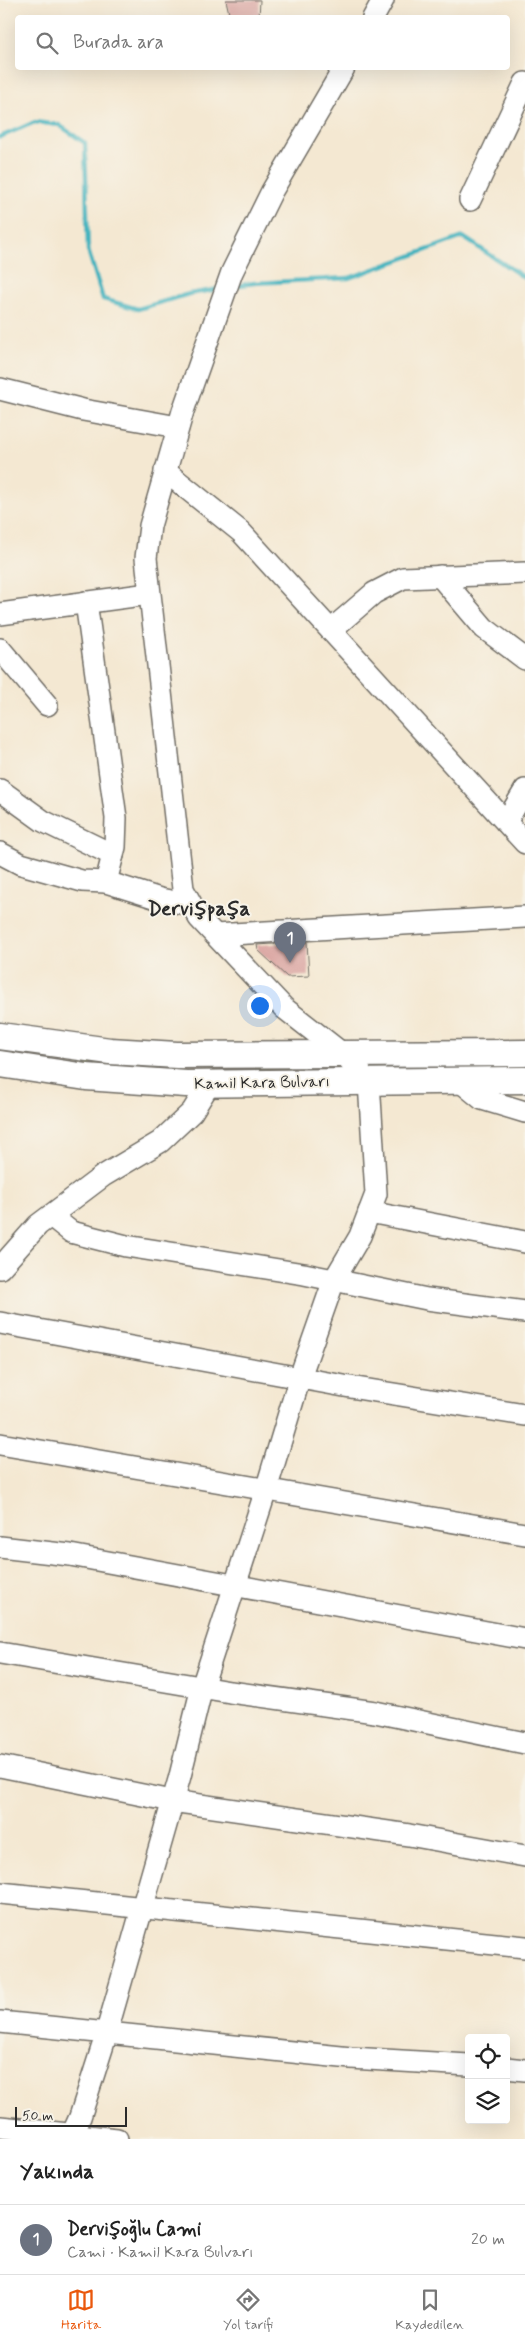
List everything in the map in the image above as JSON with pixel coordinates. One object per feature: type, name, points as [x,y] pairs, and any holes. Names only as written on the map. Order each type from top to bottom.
[{"type":"main road","name":"Kamil Kara Bulvarı","points":[[0,1036],[60,1046],[144,1054],[344,1055],[525,1053]]},
{"type":"main road","name":"Kamil Kara Bulvarı","points":[[0,1064],[86,1077],[177,1083],[525,1080]]},
{"type":"street","points":[[375,15],[383,0]]},
{"type":"street","points":[[71,2136],[80,2117],[106,2033],[172,1801],[202,1687],[266,1490],[300,1377],[334,1280],[360,1236],[376,1194],[369,1082],[344,1055],[284,1008],[199,918],[183,890],[146,558],[150,526],[178,427],[232,272],[272,191],[343,70]]},
{"type":"street","points":[[470,200],[525,83]]},
{"type":"street","points":[[0,389],[83,410],[178,427]]},
{"type":"street","points":[[165,471],[241,532],[525,843]]},
{"type":"street","points":[[331,630],[374,593],[403,578],[525,572]]},
{"type":"street","points":[[440,576],[484,628],[525,659]]},
{"type":"street","points":[[0,614],[149,594]]},
{"type":"street","points":[[86,602],[116,818],[115,847],[106,882]]},
{"type":"street","points":[[0,649],[48,705]]},
{"type":"street","points":[[0,790],[43,821],[112,855]]},
{"type":"street","points":[[506,822],[525,790]]},
{"type":"street","points":[[0,853],[21,864],[82,880],[106,882],[160,899],[191,906]]},
{"type":"street","points":[[215,935],[525,917]]},
{"type":"street","points":[[460,1080],[482,1098],[525,1112]]},
{"type":"street","points":[[0,1268],[38,1225],[103,1176],[160,1142],[192,1112],[210,1082]]},
{"type":"street","points":[[369,1212],[525,1242]]},
{"type":"street","points":[[51,1216],[70,1232],[126,1246],[334,1280],[427,1299],[525,1312]]},
{"type":"street","points":[[0,1323],[525,1415]]},
{"type":"street","points":[[0,1444],[525,1534]]},
{"type":"street","points":[[0,1546],[70,1556],[525,1639]]},
{"type":"street","points":[[0,1654],[202,1687],[375,1712],[525,1743]]},
{"type":"street","points":[[0,1766],[172,1801],[409,1835],[525,1856]]},
{"type":"street","points":[[0,1893],[105,1902],[141,1908],[525,1947]]},
{"type":"street","points":[[0,2022],[351,2058],[465,2065]]},
{"type":"street","points":[[510,2068],[525,2070]]},
{"type":"street","points":[[0,2127],[71,2136],[117,2139]]},
{"type":"green space","points":[[0,1048],[110,1063],[183,1067],[294,1068],[294,1072],[171,1072],[102,1068],[0,1052]]},
{"type":"building","points":[[226,0],[260,0],[259,15],[229,15]]},
{"type":"building","points":[[307,942],[309,976],[287,977],[258,950],[257,945]]},
{"type":"waterway","points":[[0,137],[35,122],[59,125],[85,143],[88,250],[103,299],[138,309],[189,294],[219,289]]},
{"type":"waterway","points":[[234,286],[254,283],[349,278],[463,237],[525,278]]},
{"type":"place","name":"Dervişoğlu Cami","points":[[290,963]]},
{"type":"district","name":"Dervişpaşa","points":[[199,909]]}]
